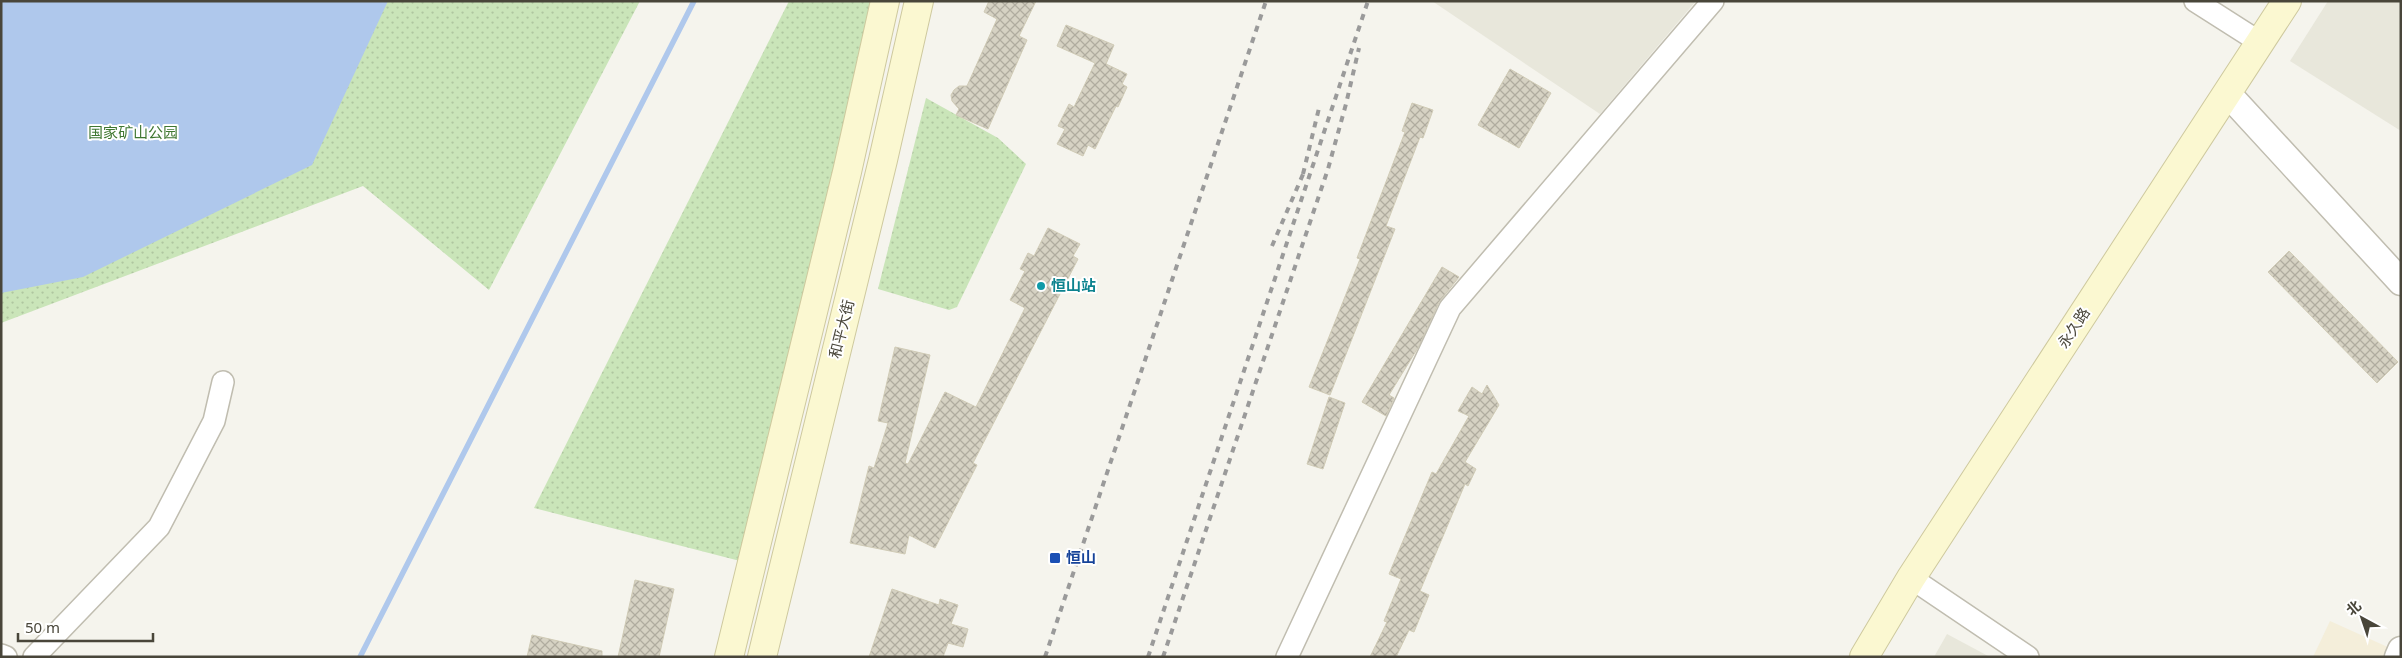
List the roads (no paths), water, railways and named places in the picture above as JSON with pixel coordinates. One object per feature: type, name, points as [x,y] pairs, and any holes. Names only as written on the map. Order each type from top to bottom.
[{"type":"main road","points":[[729,657],[843,190],[885,1]]},
{"type":"main road","name":"和平大街","points":[[762,657],[879,179],[919,1]]},
{"type":"main road","name":"永久路","points":[[1864,657],[1912,578],[2287,1]]},
{"type":"street","points":[[1286,657],[1450,308],[1713,1]]},
{"type":"street","points":[[2195,1],[2261,42]]},
{"type":"street","points":[[2228,94],[2401,282]]},
{"type":"street","points":[[34,657],[160,527],[214,421],[223,382]]},
{"type":"street","points":[[1912,578],[2028,657]]},
{"type":"street","points":[[2398,657],[2401,650]]},
{"type":"street","points":[[1,655],[6,657]]},
{"type":"water","points":[[1,1],[388,1],[312,165],[83,277],[1,293]]},
{"type":"waterway","points":[[360,657],[694,1]]},
{"type":"railway","points":[[1045,657],[1266,1]]},
{"type":"railway","points":[[1148,657],[1368,1]]},
{"type":"railway","points":[[1163,657],[1328,169],[1359,48]]},
{"type":"railway","points":[[1303,174],[1320,104]]},
{"type":"railway","points":[[1272,246],[1304,172]]},
{"type":"place","name":"恒山站","points":[[1041,286]]},
{"type":"place","name":"恒山","points":[[1055,558]]},
{"type":"park label","name":"国家矿山公园","points":[[133,133]]}]
